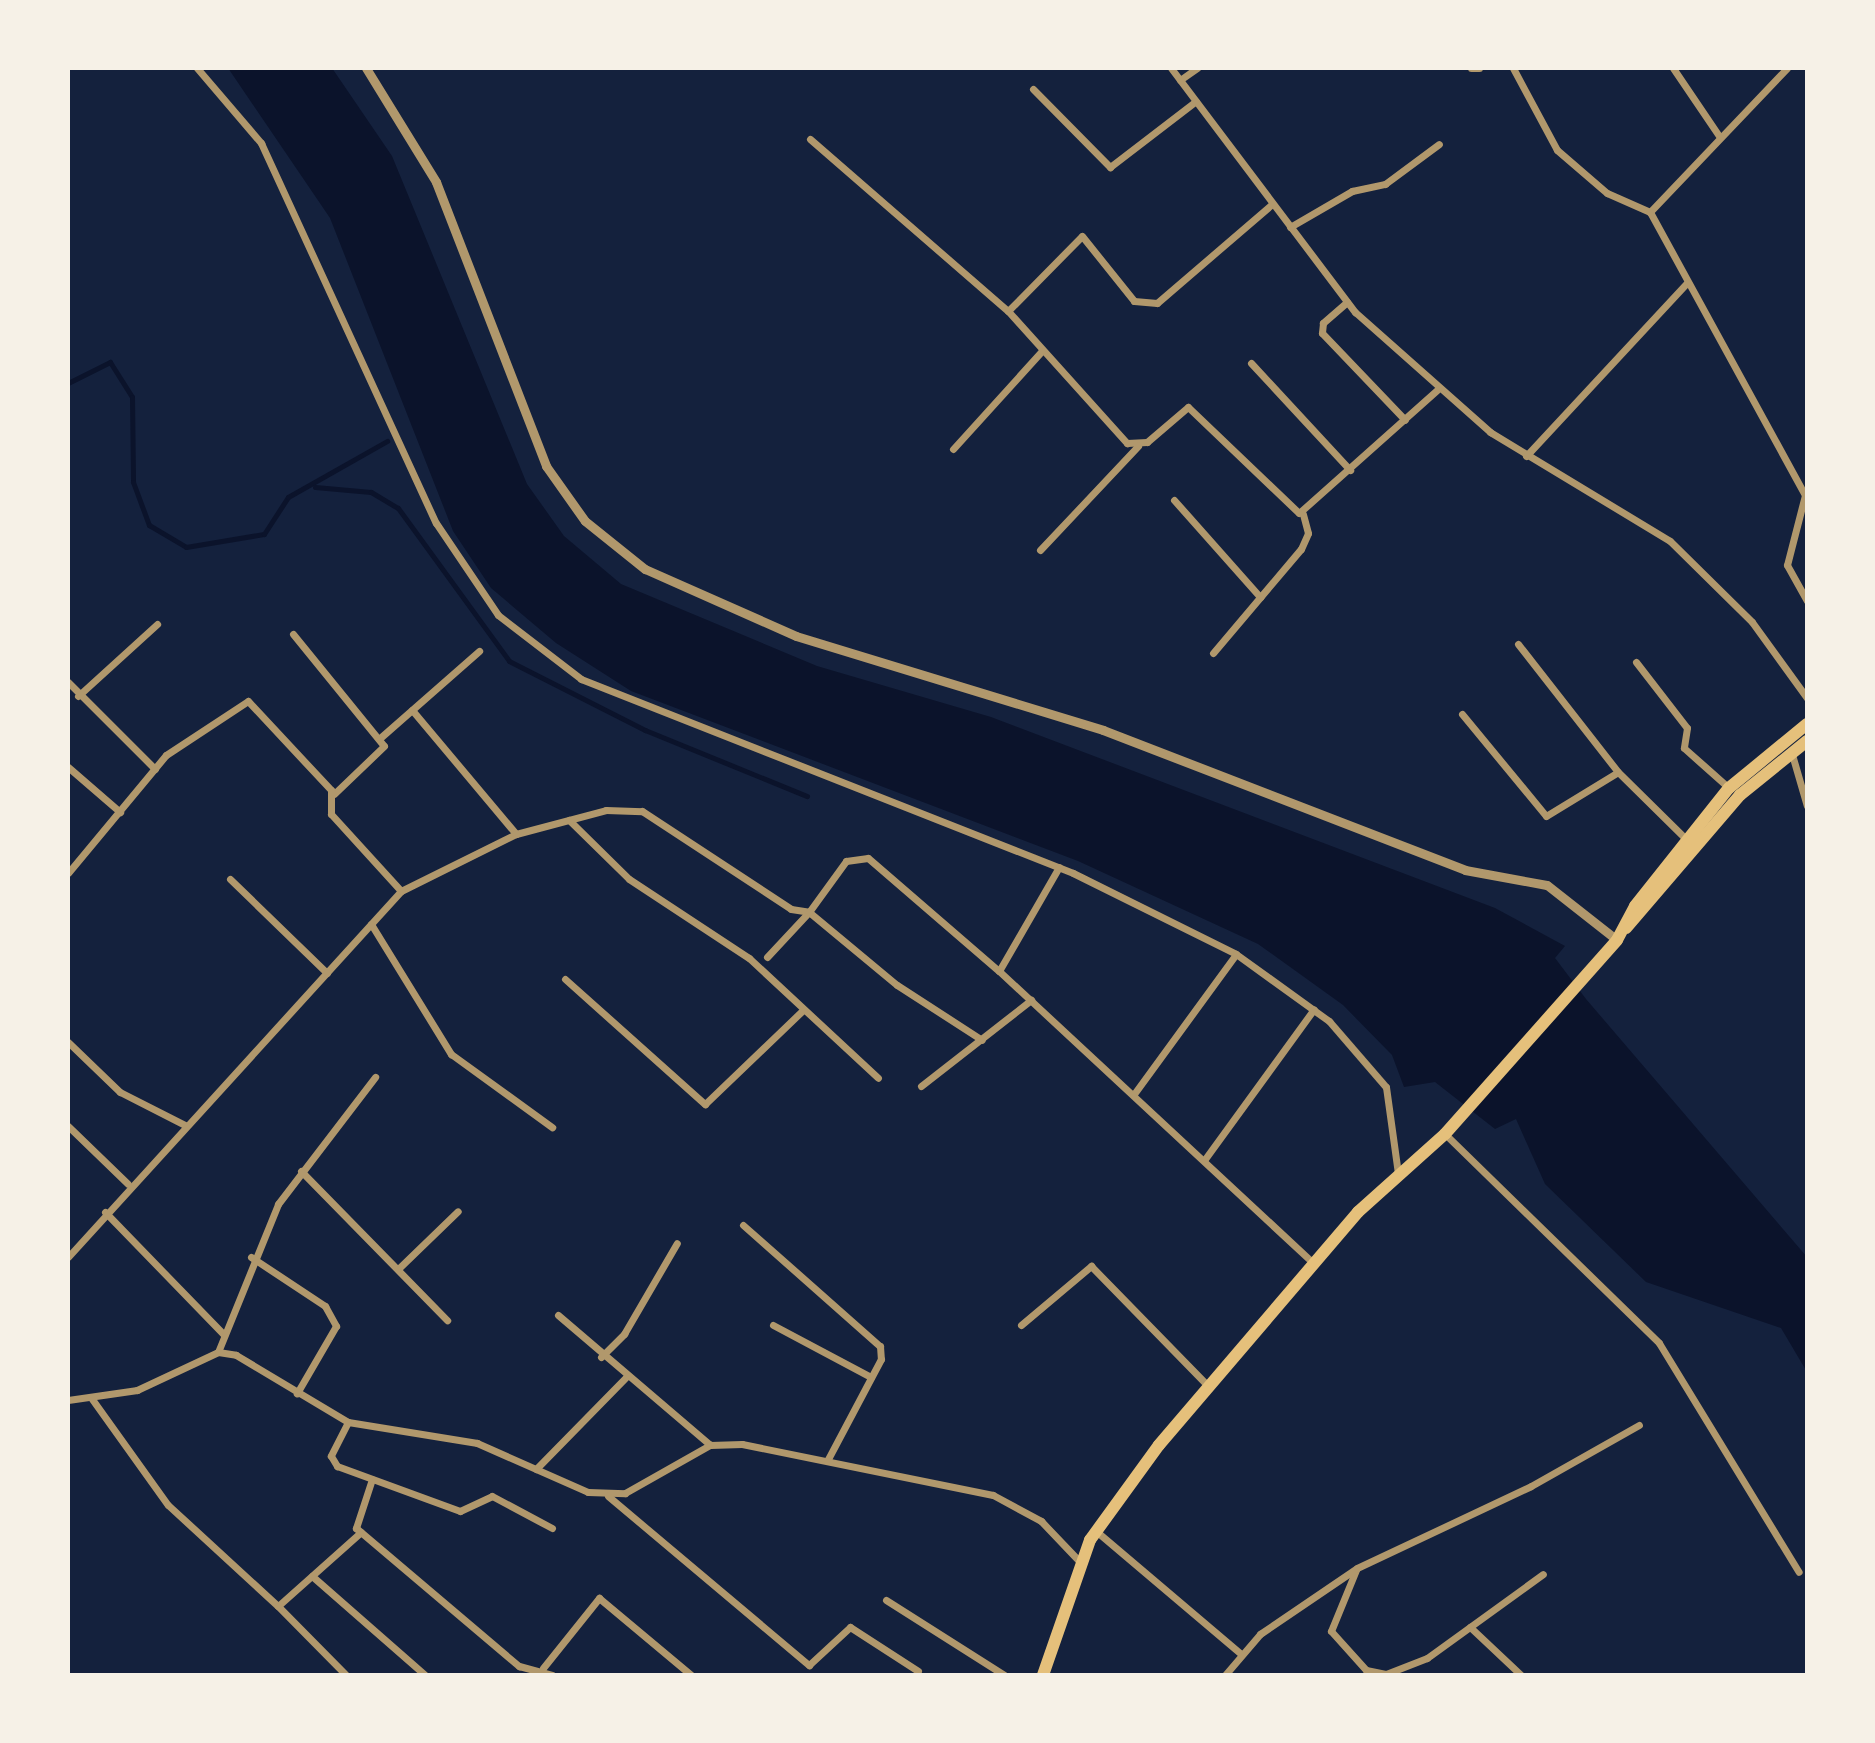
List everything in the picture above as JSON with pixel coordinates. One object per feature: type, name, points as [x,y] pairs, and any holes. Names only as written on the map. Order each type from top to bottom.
[{"type":"highway","points":[[1620,935],[1685,838],[1729,788],[1786,735],[1807,724]]},
{"type":"highway","points":[[1043,1675],[1080,1562],[1096,1531],[1208,1386],[1314,1264],[1398,1174],[1445,1134],[1740,795],[1790,749],[1807,741]]},
{"type":"street","points":[[197,68],[261,143],[436,523],[498,615],[581,679],[1059,867],[1236,954],[1314,1009],[1366,1060],[1393,1100],[1398,1174]]},
{"type":"street","points":[[366,68],[436,182],[546,466],[585,521],[645,569],[796,636],[1103,730],[1381,831],[1465,870],[1547,885],[1620,935]]},
{"type":"street","points":[[1171,68],[1347,302],[1437,390],[1526,456],[1670,541],[1726,593],[1807,698]]},
{"type":"street","points":[[1180,80],[1197,68]]},
{"type":"street","points":[[1471,68],[1479,68]]},
{"type":"street","points":[[1513,68],[1557,150],[1607,193],[1650,212],[1797,475],[1805,506],[1787,565],[1807,601]]},
{"type":"street","points":[[1673,68],[1719,136]]},
{"type":"street","points":[[1650,212],[1787,68]]},
{"type":"street","points":[[1033,89],[1110,167],[1196,101]]},
{"type":"street","points":[[810,139],[1008,311],[1099,419],[1138,446]]},
{"type":"street","points":[[1290,227],[1352,191],[1385,184],[1439,144]]},
{"type":"street","points":[[1008,311],[1082,236],[1134,301],[1157,303],[1272,204]]},
{"type":"street","points":[[1526,456],[1687,283]]},
{"type":"street","points":[[1347,302],[1323,323],[1322,333],[1405,420]]},
{"type":"street","points":[[953,449],[1042,351]]},
{"type":"street","points":[[1251,363],[1350,470]]},
{"type":"street","points":[[1303,514],[1437,390]]},
{"type":"street","points":[[1040,550],[1138,446],[1188,407],[1264,487],[1303,514],[1307,538],[1213,653]]},
{"type":"street","points":[[1797,475],[1807,468]]},
{"type":"street","points":[[1174,500],[1260,597]]},
{"type":"street","points":[[78,696],[157,624]]},
{"type":"street","points":[[293,634],[380,738]]},
{"type":"street","points":[[1518,644],[1618,772],[1685,838]]},
{"type":"street","points":[[401,891],[331,814],[334,794],[378,759],[380,738],[479,651]]},
{"type":"street","points":[[1636,662],[1687,728],[1684,748],[1729,788]]},
{"type":"street","points":[[68,682],[78,696],[155,769]]},
{"type":"street","points":[[68,873],[155,769],[248,701],[334,794]]},
{"type":"street","points":[[412,710],[516,834]]},
{"type":"street","points":[[1462,714],[1546,816],[1618,772]]},
{"type":"street","points":[[1786,735],[1807,806]]},
{"type":"street","points":[[68,767],[120,812]]},
{"type":"street","points":[[68,1257],[128,1184],[401,891],[516,834],[569,820],[642,811],[791,909],[809,912],[897,985],[982,1040]]},
{"type":"street","points":[[569,820],[629,879],[749,958],[878,1078]]},
{"type":"street","points":[[767,957],[809,912],[846,861],[868,858],[1031,1000],[1205,1159],[1314,1264]]},
{"type":"street","points":[[999,971],[1059,867]]},
{"type":"street","points":[[230,879],[327,973]]},
{"type":"street","points":[[371,924],[451,1054],[552,1127]]},
{"type":"street","points":[[1134,1094],[1236,954]]},
{"type":"street","points":[[565,979],[705,1104],[803,1010]]},
{"type":"street","points":[[921,1086],[1031,1000]]},
{"type":"street","points":[[1205,1159],[1314,1009]]},
{"type":"street","points":[[68,1042],[120,1092],[185,1125]]},
{"type":"street","points":[[68,1400],[92,1399],[137,1390],[218,1352],[251,1257],[301,1171],[375,1077]]},
{"type":"street","points":[[68,1126],[128,1184]]},
{"type":"street","points":[[1445,1134],[1659,1343],[1799,1572]]},
{"type":"street","points":[[301,1171],[447,1320]]},
{"type":"street","points":[[398,1269],[458,1211]]},
{"type":"street","points":[[105,1212],[224,1335]]},
{"type":"street","points":[[743,1225],[880,1346],[871,1377],[827,1461]]},
{"type":"street","points":[[601,1357],[624,1334],[677,1243]]},
{"type":"street","points":[[251,1257],[325,1306],[336,1326],[297,1393]]},
{"type":"street","points":[[1021,1325],[1091,1266],[1208,1386]]},
{"type":"street","points":[[558,1315],[601,1357],[710,1445],[827,1461],[1020,1505],[1080,1562]]},
{"type":"street","points":[[773,1325],[871,1377]]},
{"type":"street","points":[[218,1352],[348,1422],[477,1443],[608,1496],[809,1665],[850,1627],[918,1671]]},
{"type":"street","points":[[536,1469],[627,1376]]},
{"type":"street","points":[[92,1399],[168,1505],[278,1606],[346,1675]]},
{"type":"street","points":[[348,1422],[333,1462],[460,1511],[492,1496],[552,1528]]},
{"type":"street","points":[[1225,1675],[1241,1654],[1357,1568],[1531,1486],[1639,1425]]},
{"type":"street","points":[[608,1496],[710,1445]]},
{"type":"street","points":[[372,1479],[352,1523],[525,1672],[543,1668],[599,1598],[691,1675]]},
{"type":"street","points":[[1096,1531],[1241,1654]]},
{"type":"street","points":[[278,1606],[361,1532]]},
{"type":"street","points":[[1357,1568],[1332,1622],[1337,1645],[1366,1670],[1404,1673],[1543,1574]]},
{"type":"street","points":[[312,1576],[425,1675]]},
{"type":"street","points":[[886,1600],[1004,1675]]},
{"type":"street","points":[[1470,1627],[1521,1675]]},
{"type":"street","points":[[543,1668],[552,1675]]},
{"type":"water","points":[[228,68],[332,68],[392,156],[527,484],[564,536],[621,584],[817,666],[991,717],[1495,908],[1565,946],[1555,958],[1586,999],[1807,1257],[1807,1372],[1781,1328],[1646,1282],[1545,1184],[1516,1119],[1495,1129],[1435,1082],[1404,1087],[1392,1055],[1343,1005],[1258,944],[1078,861],[631,691],[556,643],[491,588],[453,531],[330,218]]},
{"type":"waterway","points":[[68,383],[110,362],[132,397],[133,482],[149,525],[186,547],[264,534],[288,497],[387,441]]},
{"type":"waterway","points":[[315,487],[371,492],[398,508],[509,661],[645,730],[807,796]]}]
